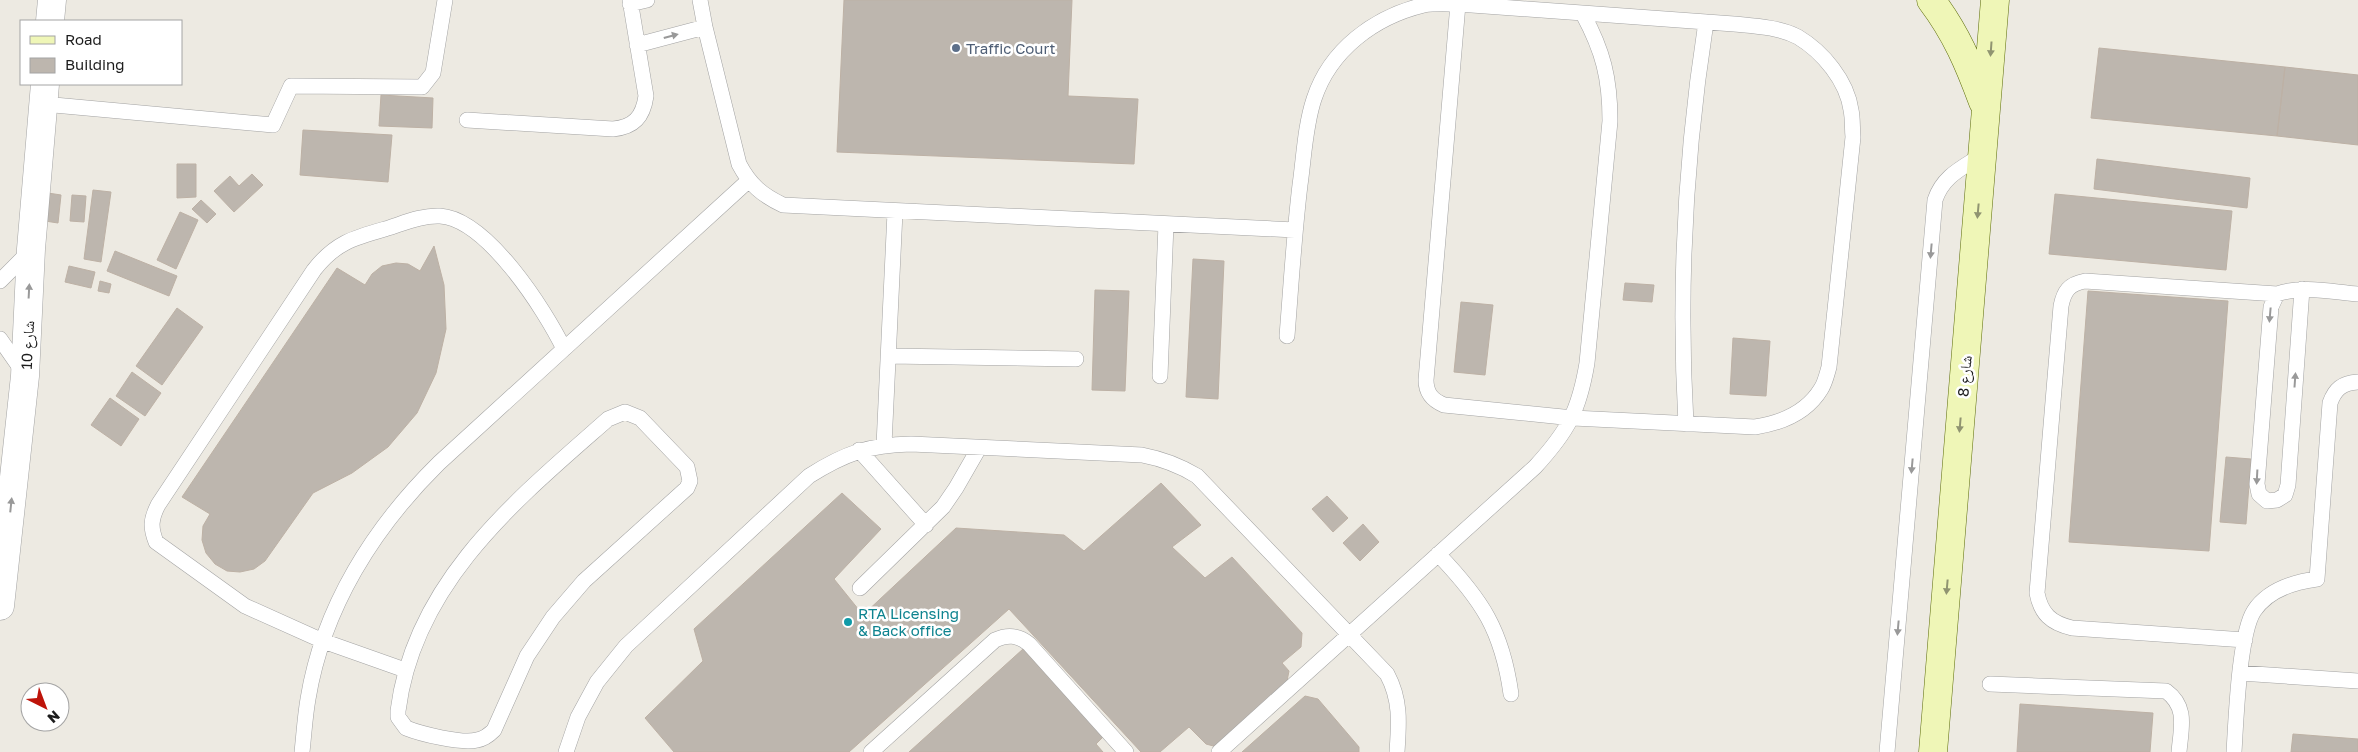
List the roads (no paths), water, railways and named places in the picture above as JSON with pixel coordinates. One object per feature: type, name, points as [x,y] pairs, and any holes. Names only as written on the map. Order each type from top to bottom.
[{"type":"street","points":[[50,20],[52,0]]},
{"type":"street","points":[[1930,0],[1947,21],[1963,49],[1986,110]]},
{"type":"street","name":"شارع 8","points":[[1933,752],[1995,0]]},
{"type":"street","name":"شارع 10","points":[[0,606],[25,376],[31,249],[44,94]]},
{"type":"lane","points":[[44,94],[273,125],[291,86],[422,87],[433,73],[445,0]]},
{"type":"lane","points":[[467,120],[614,129],[627,128],[638,120],[644,109],[646,96],[630,2],[647,0]]},
{"type":"lane","points":[[700,0],[704,28],[739,164],[748,181],[763,196],[784,205],[895,212],[1295,230]]},
{"type":"lane","points":[[1287,336],[1295,230],[1307,129],[1314,99],[1327,72],[1345,47],[1368,27],[1389,16],[1426,5],[1458,4],[1766,27],[1797,37],[1822,57],[1840,78],[1852,109],[1853,137],[1829,367],[1821,389],[1802,409],[1778,423],[1756,427],[1573,418],[1444,405],[1430,396],[1426,388],[1458,4]]},
{"type":"lane","points":[[1219,752],[1535,466],[1557,443],[1573,418],[1582,393],[1587,363],[1610,121],[1610,92],[1605,65],[1596,38],[1583,14]]},
{"type":"lane","points":[[1686,424],[1682,309],[1684,222],[1690,136],[1706,22]]},
{"type":"lane","points":[[638,45],[704,28]]},
{"type":"lane","points":[[1887,752],[1935,200],[1945,181],[1954,172],[1982,156]]},
{"type":"lane","points":[[302,752],[308,698],[322,641],[339,600],[362,557],[408,493],[748,181]]},
{"type":"lane","points":[[884,445],[895,212]]},
{"type":"lane","points":[[405,670],[322,641],[245,606],[156,542],[151,523],[158,504],[326,255],[340,244],[358,237],[426,217],[441,216],[457,220],[480,234],[520,278],[543,308],[564,349]]},
{"type":"lane","points":[[1160,376],[1166,224]]},
{"type":"lane","points":[[0,281],[16,267],[31,249]]},
{"type":"lane","points":[[2246,640],[2072,628],[2059,625],[2047,617],[2040,606],[2037,593],[2061,306],[2067,288],[2085,281],[2277,294],[2288,290],[2302,289],[2358,294]]},
{"type":"lane","points":[[2277,294],[2271,307],[2256,484],[2259,494],[2267,501],[2277,500],[2285,495],[2288,485],[2302,289]]},
{"type":"lane","points":[[0,339],[25,376]]},
{"type":"lane","points":[[889,356],[1076,359]]},
{"type":"lane","points":[[2234,752],[2240,673],[2248,623],[2254,610],[2267,597],[2282,588],[2299,582],[2317,579],[2330,403],[2333,394],[2339,387],[2348,382],[2358,382]]},
{"type":"lane","points":[[624,412],[640,418],[687,467],[690,481],[687,488],[584,581],[553,617],[527,656],[500,721],[486,737],[476,741],[465,741],[406,728],[398,717],[405,670],[415,642],[428,616],[468,553],[518,497],[608,418],[624,412]]},
{"type":"lane","points":[[566,752],[578,717],[597,682],[626,646],[809,476],[835,460],[859,450],[884,445],[1142,455],[1161,458],[1180,465],[1212,489],[1378,663],[1394,686],[1400,714],[1397,752]]},
{"type":"lane","points":[[860,588],[926,525],[956,488],[979,448]]},
{"type":"lane","points":[[859,450],[926,525]]},
{"type":"lane","points":[[1438,554],[1482,604],[1496,632],[1507,663],[1511,694]]},
{"type":"lane","points":[[870,752],[995,640],[1003,636],[1013,636],[1022,638],[1029,644],[1126,752]]},
{"type":"lane","points":[[2240,673],[2358,681]]},
{"type":"lane","points":[[1990,684],[2166,691],[2175,698],[2181,709],[2182,722],[2179,752]]},
{"type":"place","name":"Traffic Court","points":[[956,48]]},
{"type":"place","name":"RTA Licensing & Back office","points":[[848,622]]}]
